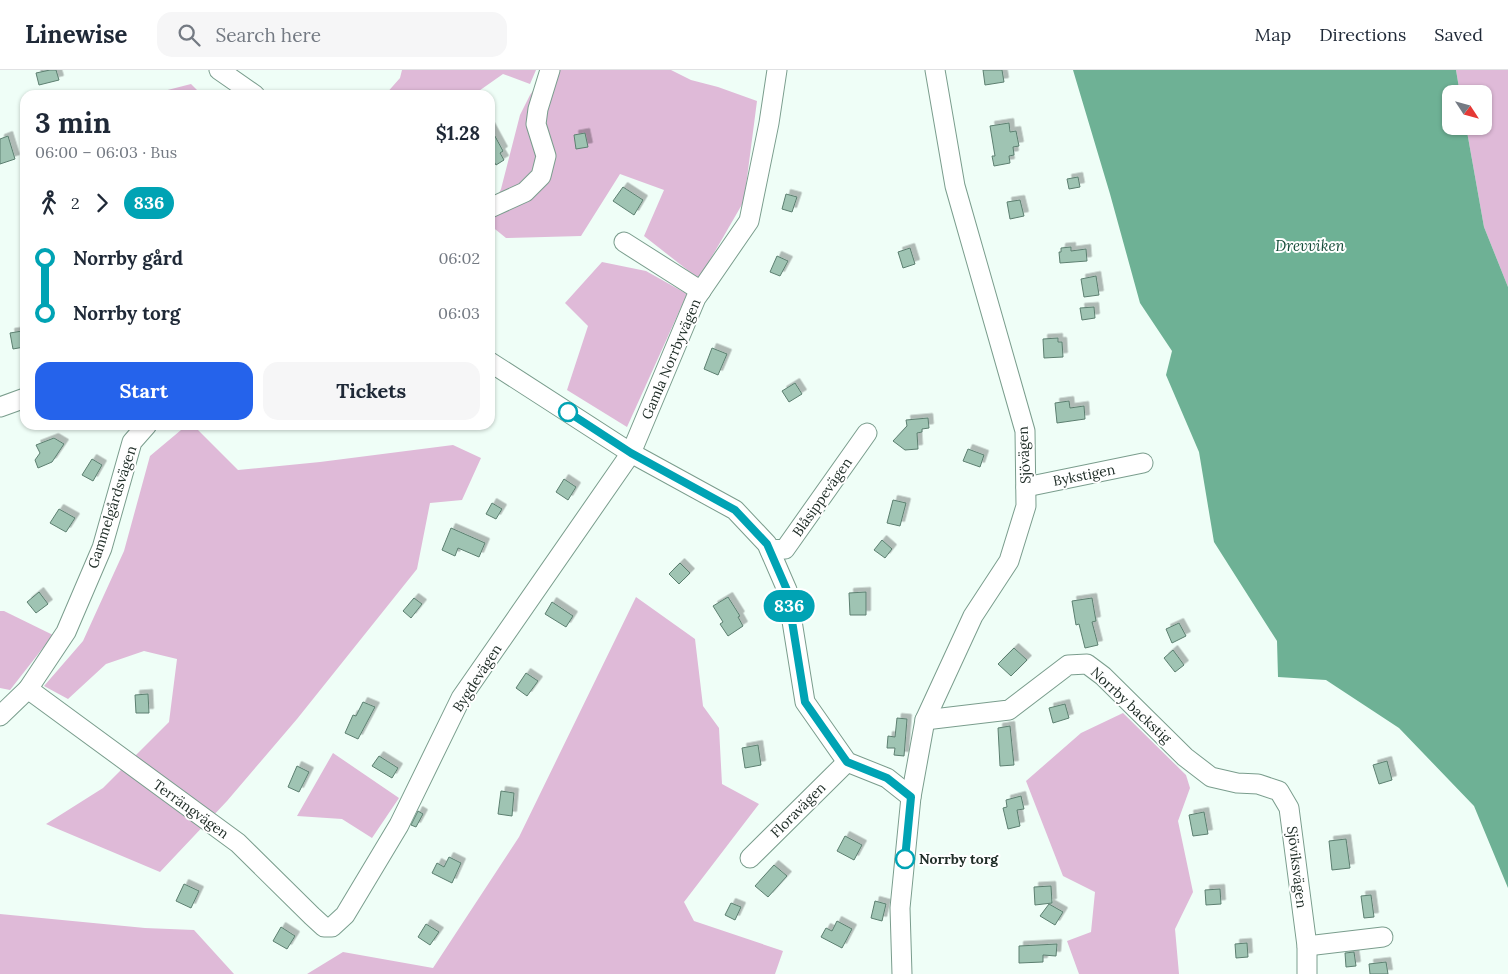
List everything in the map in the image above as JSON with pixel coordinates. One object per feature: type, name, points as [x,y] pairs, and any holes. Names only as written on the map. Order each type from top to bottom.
[{"type":"street","points":[[219,70],[248,90]]},
{"type":"street","points":[[495,206],[525,192],[541,176],[546,156],[536,124],[538,109],[550,70]]},
{"type":"street","name":"Gamla Norrbyvägen","points":[[631,453],[696,298],[749,221],[769,123],[777,70]]},
{"type":"street","name":"Sjövägen","points":[[902,974],[900,908],[911,797],[925,720],[973,616],[1008,561],[1026,506],[1026,431],[955,186],[935,70]]},
{"type":"street","points":[[624,242],[701,291]]},
{"type":"street","points":[[495,365],[631,453],[735,510],[767,544],[787,590],[805,702],[847,762],[887,778],[911,797]]},
{"type":"street","points":[[0,407],[20,400]]},
{"type":"street","name":"Gammelgårdsvägen","points":[[0,716],[28,688],[66,632],[102,548],[132,442],[143,430]]},
{"type":"street","name":"Blåsippevägen","points":[[770,550],[785,549],[867,433]]},
{"type":"street","name":"Bygdevägen","points":[[345,916],[399,825],[461,698],[631,453]]},
{"type":"street","name":"Bykstigen","points":[[1026,487],[1143,463]]},
{"type":"street","name":"Norrby backstig","points":[[925,720],[1009,710],[1068,665],[1087,664],[1103,676],[1185,756],[1211,777],[1237,783],[1258,784],[1279,791]]},
{"type":"street","name":"Terrängvägen","points":[[28,688],[238,843],[324,927],[332,926],[345,916]]},
{"type":"street","name":"Floravägen","points":[[750,858],[847,762]]},
{"type":"street","name":"Sjöviksvägen","points":[[1279,791],[1289,808],[1307,946],[1308,974]]},
{"type":"street","points":[[1307,946],[1383,937]]},
{"type":"shaded area","points":[[402,70],[536,70],[530,84],[503,74],[480,90],[389,90],[400,78]]},
{"type":"shaded area","points":[[547,70],[671,70],[691,80],[718,87],[757,101],[744,201],[699,279],[644,236],[664,190],[620,174],[581,236],[506,238],[495,229],[495,201],[501,189],[520,115],[530,95]]},
{"type":"shaded area","points":[[1456,70],[1508,70],[1508,287],[1484,227],[1468,135],[1492,135],[1492,85],[1458,85]]},
{"type":"shaded area","points":[[191,84],[197,90],[168,90]]},
{"type":"shaded area","points":[[602,262],[646,271],[687,294],[627,427],[567,390],[588,326],[565,303]]},
{"type":"shaded area","points":[[181,430],[198,430],[238,470],[320,462],[453,445],[481,458],[462,500],[430,503],[417,569],[297,719],[227,801],[160,872],[46,824],[103,788],[169,722],[177,659],[144,651],[106,664],[68,699],[44,686],[83,641],[124,551],[150,456]]},
{"type":"shaded area","points":[[636,597],[695,639],[703,706],[719,728],[722,784],[759,804],[684,902],[694,921],[783,951],[775,974],[307,974],[343,952],[433,968],[519,837]]},
{"type":"shaded area","points":[[0,611],[4,611],[53,635],[10,690],[0,688]]},
{"type":"shaded area","points":[[1123,713],[1186,775],[1190,788],[1178,821],[1193,892],[1175,929],[1179,974],[1079,974],[1067,941],[1091,932],[1095,892],[1063,876],[1026,781],[1081,733]]},
{"type":"shaded area","points":[[333,753],[399,798],[372,838],[342,819],[297,816]]},
{"type":"shaded area","points":[[0,914],[145,928],[194,930],[234,974],[0,974]]},
{"type":"water","name":"Drevviken","points":[[1073,70],[1456,70],[1458,85],[1442,85],[1442,135],[1468,135],[1484,227],[1508,287],[1508,888],[1474,806],[1399,728],[1326,680],[1278,677],[1277,641],[1214,542],[1199,452],[1166,375],[1172,351],[1140,303]]},
{"type":"building","points":[[56,70],[59,80],[39,85],[36,73]]},
{"type":"building","points":[[983,70],[1002,70],[1004,82],[985,85]]},
{"type":"building","points":[[1009,123],[1010,132],[1016,131],[1019,146],[1013,147],[1014,155],[1009,156],[1010,163],[994,166],[992,156],[995,156],[990,126]]},
{"type":"building","points":[[585,133],[588,147],[576,149],[574,135]]},
{"type":"building","points":[[8,136],[15,159],[0,164],[0,139]]},
{"type":"building","points":[[495,136],[503,151],[500,153],[504,160],[496,165]]},
{"type":"building","points":[[1078,177],[1080,187],[1069,189],[1067,179]]},
{"type":"building","points":[[623,187],[643,200],[634,215],[613,201]]},
{"type":"building","points":[[786,194],[797,197],[792,212],[782,209]]},
{"type":"building","points":[[1020,200],[1024,216],[1010,219],[1007,202]]},
{"type":"building","points":[[1071,247],[1071,251],[1086,249],[1087,261],[1060,263],[1059,252],[1061,252],[1061,248]]},
{"type":"building","points":[[910,248],[915,264],[903,268],[898,252]]},
{"type":"building","points":[[777,256],[788,261],[780,276],[770,272]]},
{"type":"building","points":[[1096,276],[1099,295],[1084,297],[1081,279]]},
{"type":"building","points":[[1094,307],[1095,318],[1082,320],[1080,308]]},
{"type":"building","points":[[20,331],[20,348],[13,349],[10,333]]},
{"type":"building","points":[[1058,338],[1058,342],[1062,342],[1063,357],[1044,358],[1043,339]]},
{"type":"building","points":[[712,348],[727,354],[718,375],[704,369]]},
{"type":"building","points":[[795,383],[802,394],[789,402],[782,391]]},
{"type":"building","points":[[1069,401],[1070,408],[1084,406],[1085,419],[1057,423],[1055,403]]},
{"type":"building","points":[[928,418],[929,428],[922,429],[922,432],[917,433],[918,449],[905,450],[893,441],[907,426],[906,420]]},
{"type":"building","points":[[54,438],[64,444],[52,462],[38,468],[35,460],[40,453],[36,445]]},
{"type":"building","points":[[968,449],[984,455],[980,467],[963,461]]},
{"type":"building","points":[[92,459],[102,465],[93,481],[82,475]]},
{"type":"building","points":[[564,479],[576,487],[568,500],[556,492]]},
{"type":"building","points":[[893,500],[906,503],[900,526],[887,523]]},
{"type":"building","points":[[492,503],[502,509],[496,519],[486,514]]},
{"type":"building","points":[[59,509],[75,518],[66,532],[50,523]]},
{"type":"building","points":[[451,528],[485,543],[479,557],[458,548],[455,556],[442,550]]},
{"type":"building","points":[[882,540],[892,549],[885,558],[874,550]]},
{"type":"building","points":[[680,563],[690,573],[679,584],[669,574]]},
{"type":"building","points":[[39,592],[48,604],[36,613],[27,602]]},
{"type":"building","points":[[866,592],[866,615],[850,615],[849,593]]},
{"type":"building","points":[[728,597],[740,616],[738,617],[743,626],[728,636],[720,624],[723,622],[713,606]]},
{"type":"building","points":[[414,598],[422,604],[411,618],[403,611]]},
{"type":"building","points":[[1092,598],[1096,621],[1092,622],[1098,645],[1085,648],[1079,624],[1076,625],[1072,601]]},
{"type":"building","points":[[552,602],[573,616],[566,627],[545,614]]},
{"type":"building","points":[[1179,623],[1186,636],[1172,643],[1166,629]]},
{"type":"building","points":[[1014,648],[1027,660],[1011,676],[998,664]]},
{"type":"building","points":[[1173,650],[1184,665],[1175,672],[1164,658]]},
{"type":"building","points":[[526,673],[538,681],[527,696],[516,688]]},
{"type":"building","points":[[148,694],[149,713],[136,713],[135,695]]},
{"type":"building","points":[[363,702],[375,707],[358,739],[345,733],[353,715],[356,716]]},
{"type":"building","points":[[1065,704],[1069,718],[1053,723],[1049,708]]},
{"type":"building","points":[[897,718],[907,719],[904,756],[894,755],[895,748],[887,748],[888,736],[895,737]]},
{"type":"building","points":[[1010,726],[1014,765],[1000,766],[998,728]]},
{"type":"building","points":[[758,745],[761,765],[745,768],[742,748]]},
{"type":"building","points":[[379,756],[398,768],[392,778],[372,766]]},
{"type":"building","points":[[1387,761],[1392,780],[1379,784],[1373,765]]},
{"type":"building","points":[[297,766],[309,772],[299,792],[288,787]]},
{"type":"building","points":[[501,791],[514,793],[512,816],[498,814]]},
{"type":"building","points":[[1021,796],[1024,809],[1017,810],[1020,826],[1008,829],[1003,808],[1007,807],[1006,800]]},
{"type":"building","points":[[418,811],[423,814],[416,827],[411,825]]},
{"type":"building","points":[[1204,812],[1208,834],[1193,836],[1189,815]]},
{"type":"building","points":[[845,836],[862,845],[854,860],[837,851]]},
{"type":"building","points":[[1346,839],[1350,868],[1332,870],[1329,841]]},
{"type":"building","points":[[449,857],[461,863],[452,883],[432,873],[437,863],[444,867]]},
{"type":"building","points":[[774,865],[787,876],[768,897],[755,886]]},
{"type":"building","points":[[184,884],[199,891],[191,908],[176,901]]},
{"type":"building","points":[[1051,886],[1052,903],[1035,905],[1034,887]]},
{"type":"building","points":[[1220,889],[1221,904],[1206,905],[1205,890]]},
{"type":"building","points":[[1371,895],[1374,917],[1364,918],[1361,896]]},
{"type":"building","points":[[875,901],[886,904],[882,921],[871,918]]},
{"type":"building","points":[[731,903],[741,907],[735,920],[725,915]]},
{"type":"building","points":[[1049,904],[1063,912],[1055,925],[1040,916]]},
{"type":"building","points":[[837,921],[852,929],[842,948],[821,937],[826,928],[832,931]]},
{"type":"building","points":[[426,924],[439,932],[430,945],[418,937]]},
{"type":"building","points":[[281,927],[295,936],[287,949],[273,941]]},
{"type":"building","points":[[1247,943],[1248,957],[1236,958],[1235,944]]},
{"type":"building","points":[[1057,944],[1056,956],[1043,955],[1043,962],[1019,963],[1019,946]]},
{"type":"building","points":[[1354,952],[1356,966],[1346,967],[1345,953]]},
{"type":"building","points":[[1386,962],[1388,974],[1370,974],[1369,964]]},
{"type":"bus line","name":"836","points":[[568,412],[631,453],[735,510],[767,544],[787,590],[805,702],[847,762],[887,778],[911,797],[905,859]]},
{"type":"place","name":"Norrby torg","points":[[905,859]]}]
